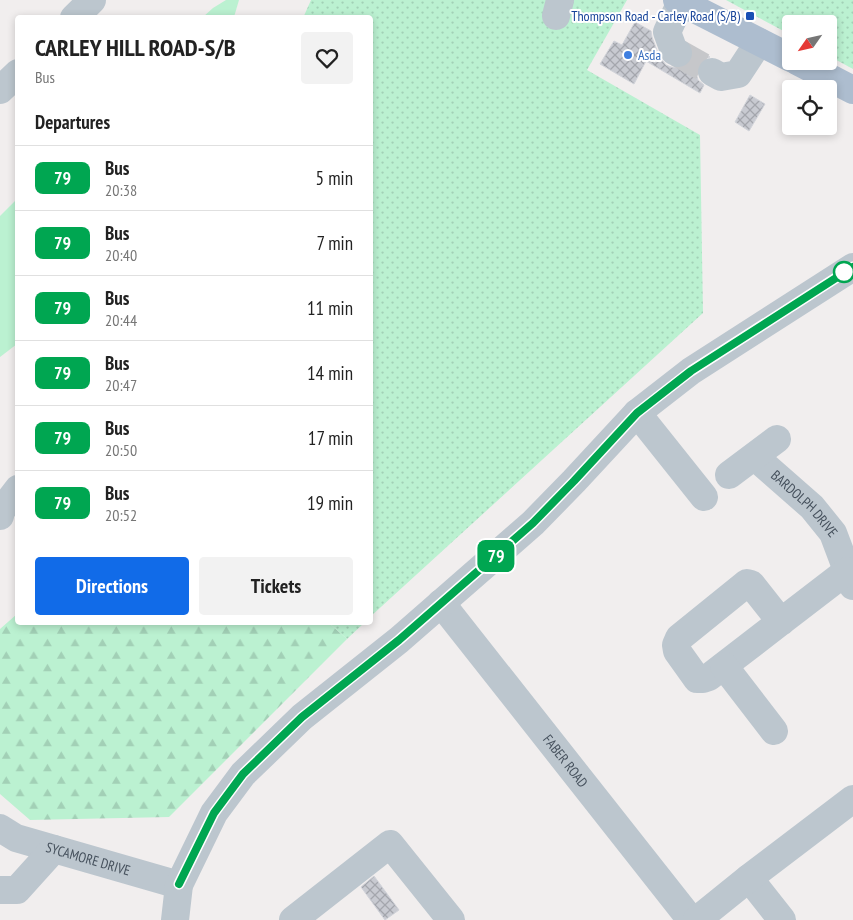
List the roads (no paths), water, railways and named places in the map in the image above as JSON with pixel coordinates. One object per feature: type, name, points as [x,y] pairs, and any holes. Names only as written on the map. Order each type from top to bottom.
[{"type":"main road","points":[[679,1],[782,54]]},
{"type":"main road","points":[[814,70],[853,90]]},
{"type":"street","points":[[77,15],[92,0]]},
{"type":"street","points":[[678,54],[674,51],[667,32],[679,1]]},
{"type":"street","points":[[712,72],[721,77],[738,74],[759,42]]},
{"type":"street","points":[[0,90],[15,75]]},
{"type":"street","points":[[175,920],[179,884],[214,813],[243,774],[302,717],[399,640],[533,523],[637,413],[691,371],[850,274]]},
{"type":"street","points":[[637,413],[704,497]]},
{"type":"street","points":[[729,476],[777,439]]},
{"type":"street","name":"BARDOLPH DRIVE","points":[[755,457],[812,507],[833,533],[850,578]]},
{"type":"street","points":[[0,516],[0,511],[15,493]]},
{"type":"street","points":[[781,622],[751,584],[747,583],[679,638],[676,651],[697,678],[709,677],[781,622],[850,578]]},
{"type":"street","name":"FABER ROAD","points":[[441,603],[690,920]]},
{"type":"street","points":[[724,666],[774,731]]},
{"type":"street","points":[[697,920],[853,799]]},
{"type":"street","name":"SYCAMORE DRIVE","points":[[0,828],[16,838],[179,884]]},
{"type":"street","points":[[293,920],[390,844],[451,920]]},
{"type":"street","points":[[0,890],[17,890],[54,849]]},
{"type":"street","points":[[749,878],[782,920]]},
{"type":"tunnel","points":[[678,53],[712,72]]},
{"type":"place","name":"Thompson Road - Carley Road (S/B)","points":[[750,16]]},
{"type":"place","name":"Asda","points":[[628,55]]}]
